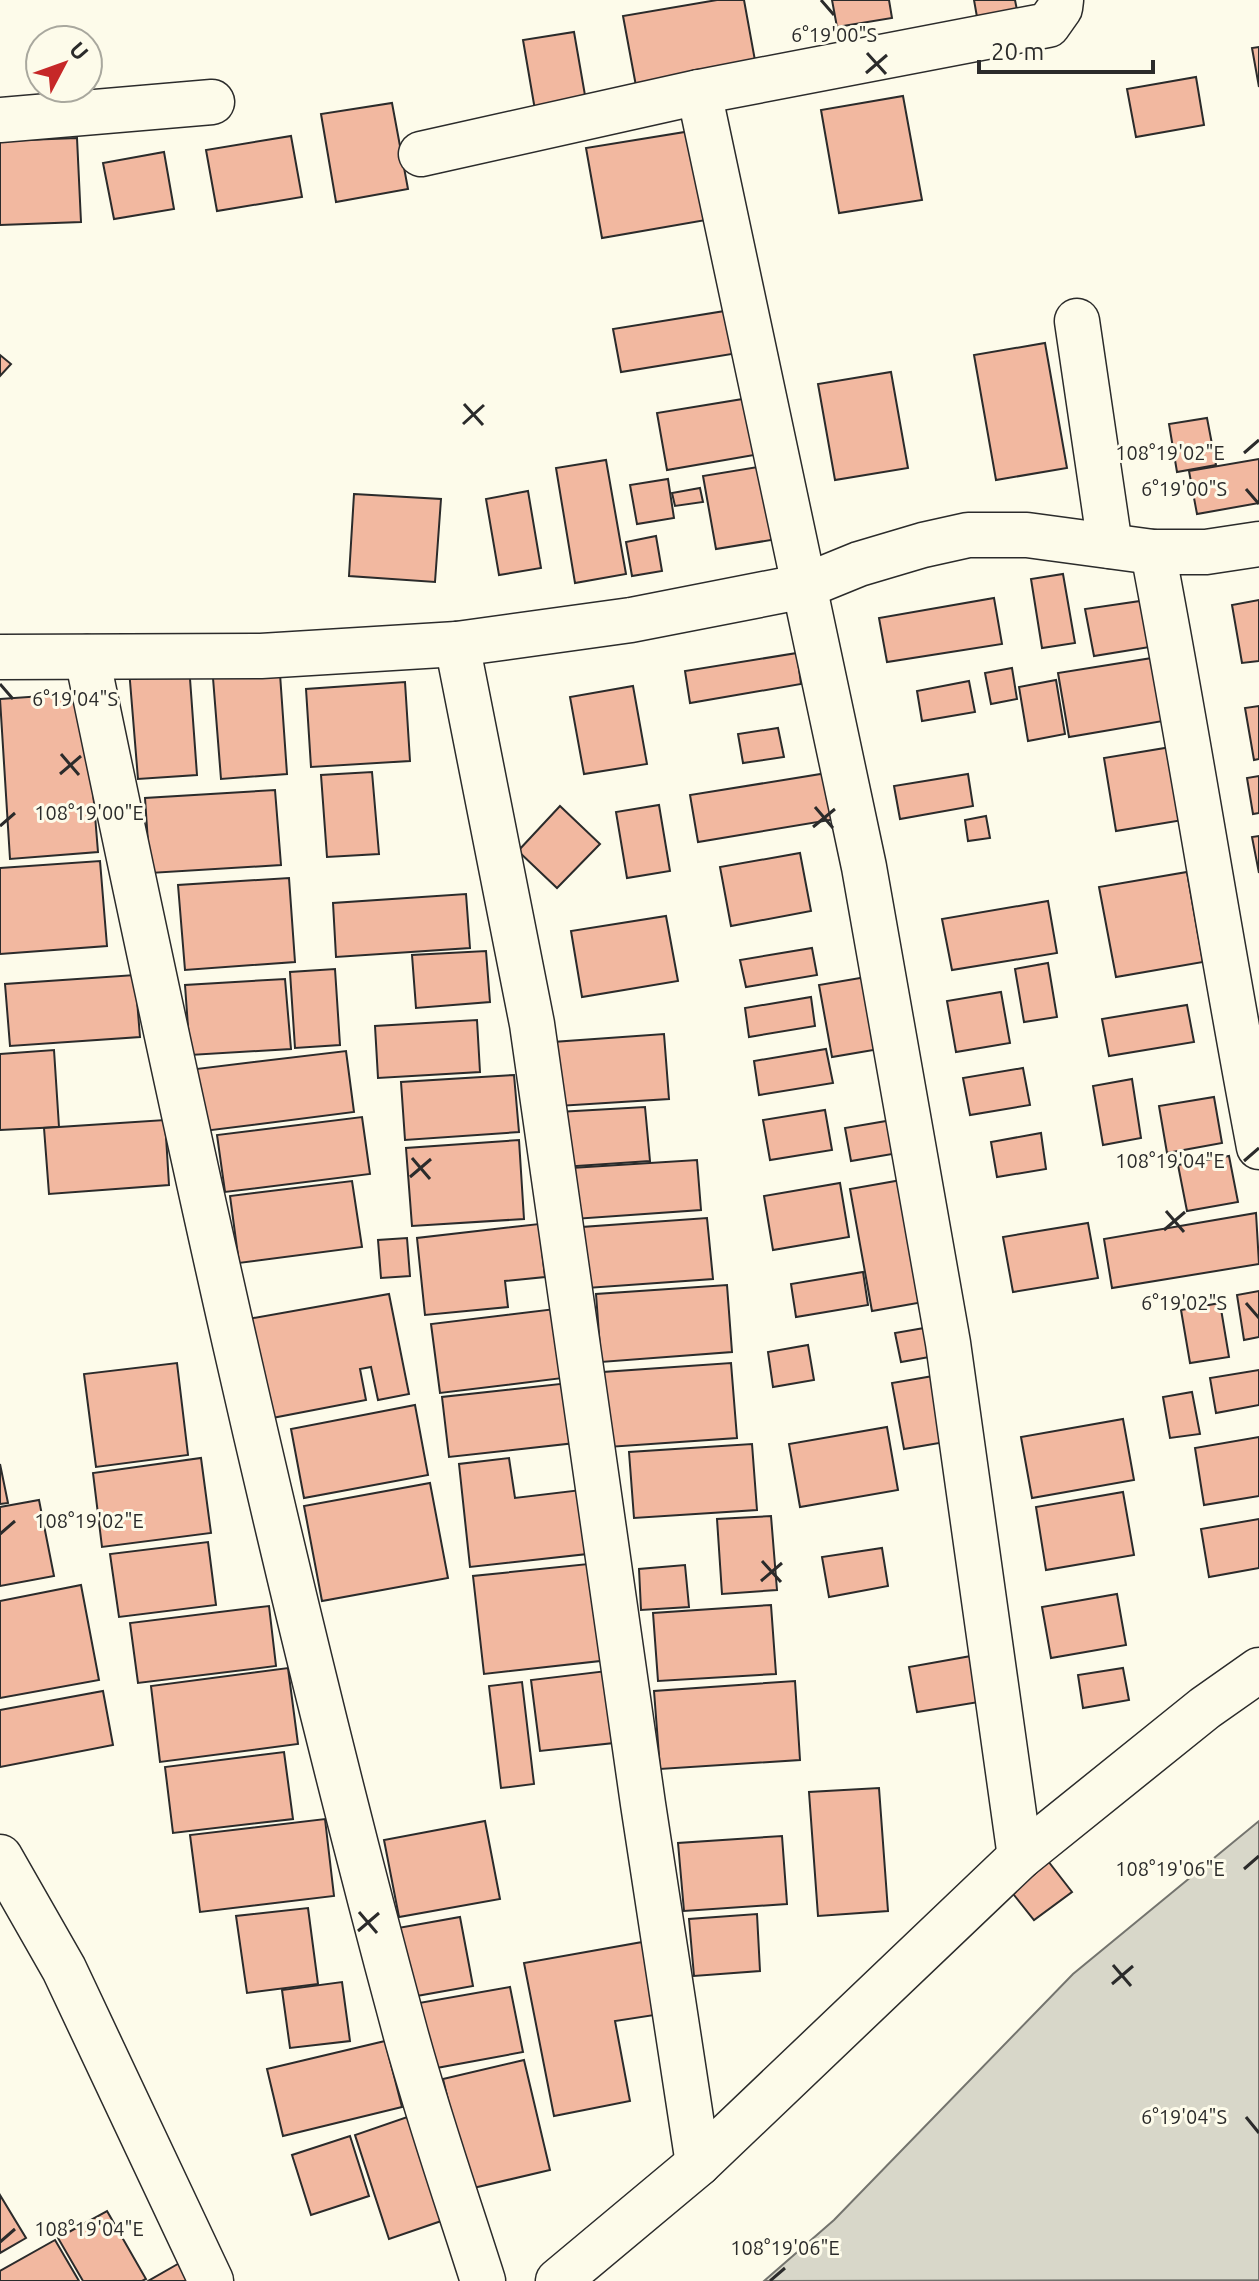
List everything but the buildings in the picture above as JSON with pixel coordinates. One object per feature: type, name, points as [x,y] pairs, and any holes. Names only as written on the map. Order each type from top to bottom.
[{"type":"street","points":[[421,154],[699,92],[1048,25],[1060,8],[1061,0]]},
{"type":"street","points":[[699,92],[864,867],[948,1343],[1020,1857]]},
{"type":"street","points":[[0,120],[212,102]]},
{"type":"street","points":[[1077,321],[1110,546]]},
{"type":"street","points":[[0,657],[261,656],[457,644],[631,620],[805,586],[859,564],[968,535],[1027,535],[1153,552],[1206,552],[1259,544]]},
{"type":"street","points":[[1153,552],[1184,711],[1259,1147]]},
{"type":"street","points":[[457,644],[532,1024],[643,1804],[698,2164]]},
{"type":"street","points":[[87,657],[172,1069],[297,1611],[404,2028],[483,2281]]},
{"type":"street","points":[[558,2281],[698,2164],[1020,1857],[1205,1708],[1259,1670]]},
{"type":"street","points":[[0,1857],[64,1969],[211,2281]]},
{"type":"shaded area","points":[[1259,1821],[1259,2280],[764,2281],[834,2220],[1073,1974]]}]
